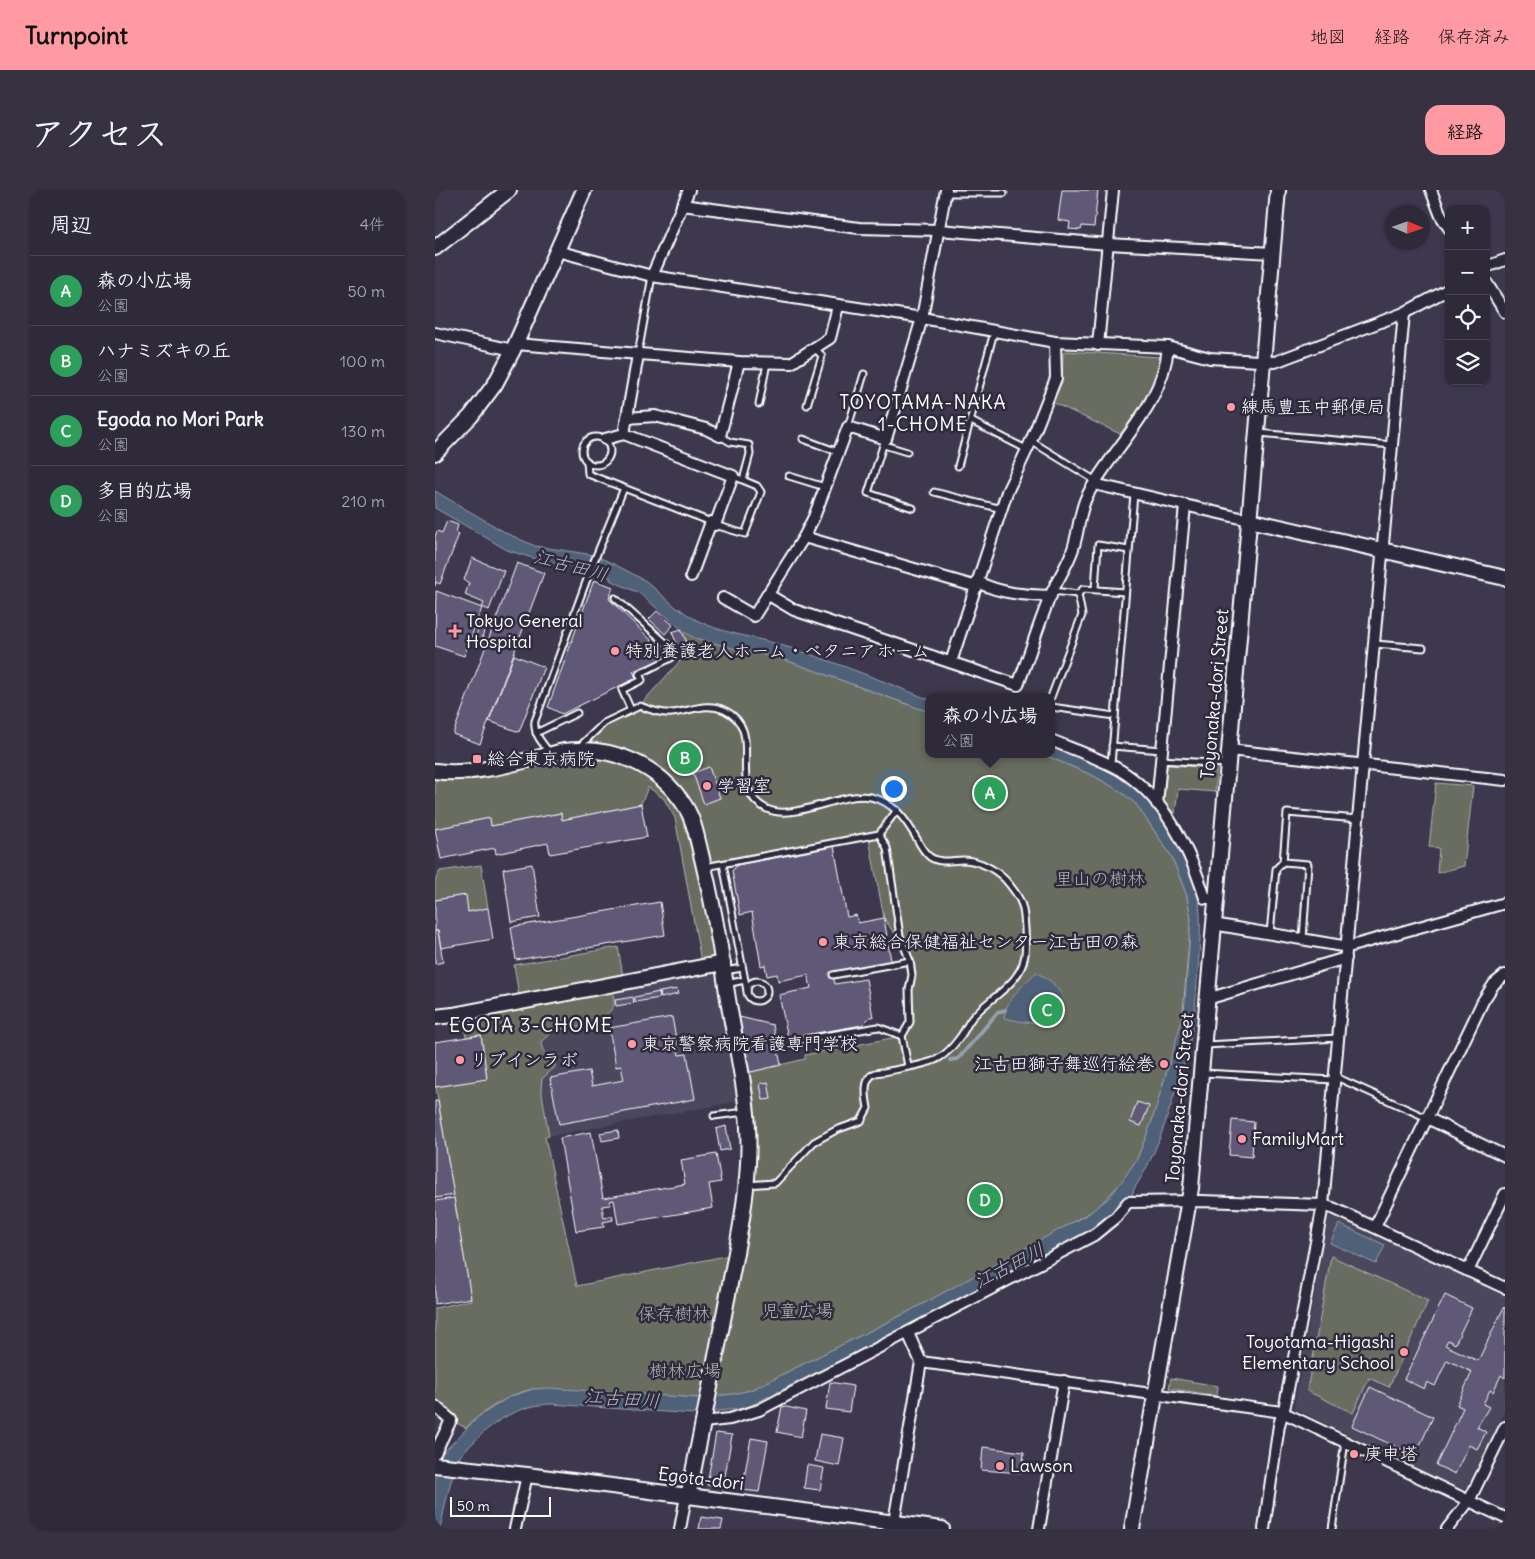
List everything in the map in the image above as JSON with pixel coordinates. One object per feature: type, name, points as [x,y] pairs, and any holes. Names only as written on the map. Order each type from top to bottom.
[{"type":"street","points":[[435,248],[509,190]]},
{"type":"street","points":[[435,453],[483,402],[495,384],[514,347],[584,190]]},
{"type":"street","points":[[652,276],[689,190]]},
{"type":"street","points":[[1098,345],[1113,190]]},
{"type":"street","name":"Toyonaka-dori Street","points":[[1132,1529],[1189,1202],[1278,190]]},
{"type":"street","points":[[1431,190],[1445,222]]},
{"type":"street","points":[[723,598],[754,616],[804,537],[848,427],[885,442],[921,318],[946,191]]},
{"type":"street","points":[[682,205],[859,228],[939,230],[1108,244],[1273,253]]},
{"type":"street","points":[[557,251],[652,276],[921,318],[1055,342],[1168,347],[1210,358],[1264,362],[1275,362],[1404,313],[1445,290]]},
{"type":"street","points":[[1490,266],[1505,260]]},
{"type":"street","points":[[1490,288],[1505,312]]},
{"type":"street","points":[[435,332],[514,347],[739,362],[791,363],[830,338],[838,306]]},
{"type":"street","points":[[1264,1529],[1282,1412],[1323,1205],[1384,551],[1404,313]]},
{"type":"street","points":[[951,662],[1003,510],[1007,492],[1056,378],[1055,342]]},
{"type":"street","points":[[767,594],[794,610],[1018,684],[1051,594],[1071,554],[1086,498],[1153,399],[1167,362],[1168,347]]},
{"type":"street","points":[[623,434],[638,355]]},
{"type":"street","points":[[627,418],[655,416],[706,429],[720,436],[739,362]]},
{"type":"street","points":[[605,439],[623,434],[733,476],[691,576]]},
{"type":"street","points":[[1095,483],[1505,578]]},
{"type":"street","points":[[1157,804],[1185,505]]},
{"type":"street","points":[[804,537],[1008,593],[1051,594]]},
{"type":"street","points":[[1055,742],[1111,765],[1130,778],[1157,804],[1183,842],[1205,898],[1215,898]]},
{"type":"street","points":[[435,772],[464,772],[577,750],[602,752],[622,756],[640,764],[660,777],[685,806],[692,820],[704,867],[748,1111],[749,1162],[747,1185],[711,1389],[680,1529]]},
{"type":"street","points":[[1229,750],[1505,780]]},
{"type":"street","points":[[1213,924],[1348,947],[1505,903]]},
{"type":"street","points":[[1207,999],[1346,958]]},
{"type":"street","points":[[435,1017],[724,973]]},
{"type":"street","points":[[1375,1227],[1483,1001],[1494,984],[1505,975]]},
{"type":"street","points":[[1427,1118],[1505,1156]]},
{"type":"street","points":[[1468,1271],[1505,1194]]},
{"type":"street","points":[[704,1420],[730,1419],[759,1410],[1094,1236],[1116,1218],[1128,1202],[1323,1205],[1375,1227],[1505,1288]]},
{"type":"street","points":[[894,1526],[921,1362],[908,1333]]},
{"type":"street","points":[[921,1362],[1282,1412],[1505,1518]]},
{"type":"street","points":[[1039,1529],[1063,1381]]},
{"type":"street","points":[[435,1406],[451,1420],[435,1461]]},
{"type":"street","points":[[1447,1529],[1469,1501],[1505,1428]]},
{"type":"street","name":"Egota-dori","points":[[435,1461],[456,1468],[527,1475],[894,1526],[941,1529]]},
{"type":"street","points":[[515,1529],[527,1475]]},
{"type":"lane","points":[[946,191],[1004,193]]},
{"type":"lane","points":[[638,355],[652,276]]},
{"type":"lane","points":[[958,466],[994,332]]},
{"type":"lane","points":[[807,405],[822,356],[815,348]]},
{"type":"lane","points":[[759,404],[767,363]]},
{"type":"lane","points":[[848,427],[864,374]]},
{"type":"lane","points":[[971,421],[1028,445],[1095,483]]},
{"type":"lane","points":[[1257,432],[1393,445]]},
{"type":"lane","points":[[587,462],[600,465],[607,460],[610,456],[610,447],[605,439],[596,436],[587,440],[582,448],[587,462],[588,474],[745,534],[761,492],[757,486],[733,476]]},
{"type":"lane","points":[[720,436],[730,442],[749,444],[750,454],[743,480]]},
{"type":"lane","points":[[803,440],[838,452]]},
{"type":"lane","points":[[907,452],[885,442],[868,493],[913,508]]},
{"type":"lane","points":[[789,476],[825,488]]},
{"type":"lane","points":[[551,754],[536,733],[534,727],[535,720],[588,577],[624,488]]},
{"type":"lane","points":[[934,492],[1003,510]]},
{"type":"lane","points":[[1111,765],[1134,493]]},
{"type":"lane","points":[[1095,589],[1098,545],[1129,550]]},
{"type":"lane","points":[[1078,594],[1083,588],[1125,592]]},
{"type":"lane","points":[[1051,594],[1078,594]]},
{"type":"lane","points":[[1053,693],[1082,615],[1078,594]]},
{"type":"lane","points":[[615,598],[667,644],[671,658],[639,674],[641,680],[622,690],[631,710]]},
{"type":"lane","points":[[1375,644],[1423,648]]},
{"type":"lane","points":[[577,750],[604,724],[639,706],[659,713],[672,713],[704,706],[715,707],[732,714],[739,720],[745,730],[745,769],[748,789],[753,798],[759,803],[772,811],[793,811],[857,796],[871,797],[885,802],[897,810],[907,822],[921,846],[931,858],[944,862],[964,860],[977,862],[1000,875],[1009,884],[1022,903],[1025,959],[1013,980],[972,1018],[960,1038],[938,1059],[877,1072],[869,1078],[865,1091],[868,1108],[861,1121],[836,1130],[814,1142],[775,1183],[747,1185]]},
{"type":"lane","points":[[1055,708],[1115,716]]},
{"type":"lane","points":[[536,733],[577,713]]},
{"type":"lane","points":[[1112,746],[1228,764]]},
{"type":"lane","points":[[704,867],[879,834],[897,810]]},
{"type":"lane","points":[[1270,934],[1276,868],[1283,862],[1287,813],[1359,819]]},
{"type":"lane","points":[[879,834],[887,848],[900,936],[910,961],[913,975],[909,990],[909,1022],[902,1036],[908,1066]]},
{"type":"lane","points":[[1283,862],[1309,864],[1303,939]]},
{"type":"lane","points":[[723,864],[747,991]]},
{"type":"lane","points":[[833,975],[910,961]]},
{"type":"lane","points":[[724,973],[742,968]]},
{"type":"lane","points":[[724,973],[745,980]]},
{"type":"lane","points":[[801,1040],[878,1027],[902,1036]]},
{"type":"lane","points":[[1203,1045],[1339,1038]]},
{"type":"lane","points":[[1201,1073],[1335,1078],[1427,1118]]},
{"type":"lane","points":[[714,1116],[748,1111]]},
{"type":"lane","points":[[1332,1529],[1345,1442]]},
{"type":"shaded area","name":"東京警察病院看護専門学校","points":[[723,963],[746,1100],[544,1137],[520,1002]]},
{"type":"shaded area","name":"Toyotama-Higashi Elementary School","points":[[1333,1215],[1505,1296],[1505,1410],[1468,1487],[1461,1490],[1294,1408],[1328,1217]]},
{"type":"green space","points":[[1066,351],[1160,357],[1151,389],[1120,434],[1052,402],[1062,382],[1063,353]]},
{"type":"green space","points":[[681,629],[686,633],[780,658],[925,711],[925,758],[1052,758],[1092,775],[1120,791],[1136,804],[1172,857],[1187,896],[1191,918],[1182,1022],[1151,1124],[1137,1159],[1122,1182],[1097,1208],[1056,1232],[906,1313],[751,1390],[697,1398],[533,1389],[497,1404],[479,1416],[466,1428],[451,1420],[435,1406],[435,1308],[471,1300],[436,1087],[487,1078],[481,1035],[466,1037],[462,1013],[520,1002],[514,965],[618,947],[624,982],[611,985],[614,1002],[610,1011],[587,1025],[556,1030],[541,1042],[545,1053],[555,1060],[555,1067],[542,1079],[541,1088],[549,1136],[545,1137],[577,1286],[735,1254],[741,1220],[742,1074],[805,1059],[805,1055],[902,1036],[910,1022],[912,975],[900,936],[893,932],[884,918],[869,839],[880,836],[705,867],[723,963],[702,967],[675,818],[664,799],[648,787],[641,804],[562,820],[561,813],[491,826],[490,818],[435,829],[435,771],[577,749],[604,723],[640,705],[690,650]]},
{"type":"green space","points":[[1167,765],[1217,768],[1215,792],[1178,789],[1175,814],[1164,802]]},
{"type":"green space","points":[[1436,783],[1473,786],[1464,866],[1437,873],[1439,848],[1429,847]]},
{"type":"green space","points":[[481,865],[488,908],[468,912],[465,895],[435,900],[435,881],[440,871]]},
{"type":"green space","points":[[1331,1256],[1428,1301],[1389,1387],[1369,1378],[1353,1413],[1307,1391]]},
{"type":"green space","points":[[1171,1378],[1218,1386],[1217,1396],[1169,1388]]},
{"type":"water","name":"江古田川","points":[[435,491],[508,534],[535,546],[594,555],[646,581],[678,609],[703,623],[728,632],[799,651],[925,698],[925,711],[780,658],[695,638],[686,633],[639,593],[610,580],[611,578],[584,568],[542,561],[507,550],[435,508]]},
{"type":"water","name":"江古田川","points":[[1055,747],[1107,767],[1136,787],[1156,809],[1174,836],[1189,865],[1199,903],[1199,951],[1195,1012],[1183,1068],[1158,1142],[1148,1165],[1127,1202],[1114,1215],[1085,1236],[746,1408],[694,1414],[551,1404],[529,1407],[508,1415],[490,1427],[461,1455],[456,1465],[440,1529],[435,1529],[435,1467],[442,1454],[478,1417],[509,1397],[533,1389],[549,1388],[697,1398],[751,1390],[906,1313],[1088,1214],[1110,1197],[1137,1159],[1151,1124],[1184,1014],[1191,918],[1187,896],[1172,857],[1136,804],[1120,791],[1092,775],[1052,758],[1055,758]]},
{"type":"water","points":[[1036,972],[1052,982],[1062,995],[1060,1017],[1040,1023],[1004,1018],[1011,999]]},
{"type":"water","points":[[1339,1224],[1385,1245],[1376,1264],[1330,1243]]},
{"type":"building","points":[[1062,190],[1098,190],[1094,227],[1082,226],[1081,230],[1069,229],[1070,222],[1058,220]]},
{"type":"building","points":[[447,521],[458,525],[456,532],[459,534],[440,584],[436,582],[435,586],[435,537],[437,531],[442,533]]},
{"type":"building","points":[[472,558],[504,571],[489,610],[482,607],[484,603],[465,595],[469,583],[464,580]]},
{"type":"building","points":[[517,563],[544,573],[480,744],[453,734]]},
{"type":"building","name":"特別養護老人ホーム・ベタニアホーム","points":[[594,580],[613,587],[609,599],[654,643],[659,642],[665,658],[633,671],[636,678],[562,714],[548,707]]},
{"type":"building","points":[[436,591],[482,608],[464,656],[435,646]]},
{"type":"building","points":[[657,611],[673,625],[665,634],[649,619]]},
{"type":"building","points":[[477,623],[486,626],[482,637],[488,639],[487,644],[474,639],[478,630],[475,628]]},
{"type":"building","points":[[681,629],[690,650],[681,654],[672,632]]},
{"type":"building","points":[[514,655],[544,667],[519,732],[489,721]]},
{"type":"building","name":"学習室","points":[[709,767],[720,798],[704,804],[693,773]]},
{"type":"building","points":[[641,804],[647,837],[550,854],[548,843],[496,854],[495,848],[441,859],[435,829],[490,818],[491,826],[561,813],[562,820]]},
{"type":"building","name":"東京総合保健福祉センター江古田の森","points":[[834,846],[847,917],[856,915],[858,923],[884,918],[891,961],[832,972],[835,984],[866,979],[873,1017],[870,1017],[862,1025],[788,1038],[779,995],[811,988],[808,975],[778,981],[777,974],[767,976],[765,965],[761,966],[752,912],[740,915],[732,871],[737,865]]},
{"type":"building","points":[[532,864],[540,917],[511,922],[503,869]]},
{"type":"building","points":[[466,895],[468,912],[488,908],[493,939],[441,948],[438,931],[435,931],[435,900]]},
{"type":"building","points":[[660,902],[665,935],[516,960],[511,927]]},
{"type":"building","points":[[435,931],[438,931],[443,962],[435,964]]},
{"type":"building","points":[[677,989],[678,994],[661,998],[660,992]]},
{"type":"building","points":[[659,992],[660,998],[635,1002],[635,997]]},
{"type":"building","points":[[633,997],[634,1003],[616,1006],[615,1000]]},
{"type":"building","points":[[731,1015],[773,1025],[781,1065],[742,1074]]},
{"type":"building","points":[[672,1017],[679,1055],[687,1054],[695,1099],[559,1124],[550,1078],[589,1071],[592,1086],[624,1080],[621,1066],[616,1067],[609,1028]]},
{"type":"building","name":"リブインラボ","points":[[481,1035],[487,1079],[435,1087],[435,1042]]},
{"type":"building","points":[[768,1082],[771,1099],[763,1100],[760,1084]]},
{"type":"building","points":[[435,1101],[438,1101],[454,1195],[435,1198]]},
{"type":"building","points":[[1137,1102],[1149,1106],[1141,1126],[1130,1122]]},
{"type":"building","name":"FamilyMart","points":[[1232,1120],[1254,1122],[1252,1157],[1229,1155]]},
{"type":"building","points":[[726,1126],[730,1149],[720,1151],[716,1129]]},
{"type":"building","points":[[618,1130],[619,1138],[602,1141],[600,1133]]},
{"type":"building","points":[[591,1132],[603,1198],[685,1184],[681,1160],[716,1154],[721,1182],[709,1184],[713,1208],[618,1224],[614,1200],[610,1201],[610,1205],[602,1206],[604,1218],[612,1216],[613,1220],[603,1222],[604,1227],[576,1231],[560,1138]]},
{"type":"building","points":[[454,1198],[471,1298],[435,1304],[435,1201]]},
{"type":"building","points":[[1445,1295],[1472,1308],[1455,1344],[1448,1340],[1445,1345],[1478,1361],[1505,1308],[1505,1378],[1501,1375],[1493,1392],[1490,1390],[1483,1404],[1489,1407],[1477,1427],[1486,1432],[1477,1449],[1469,1445],[1455,1474],[1436,1465],[1463,1408],[1457,1405],[1472,1372],[1447,1360],[1435,1386],[1427,1382],[1424,1389],[1404,1379]]},
{"type":"building","points":[[830,1382],[853,1386],[849,1412],[826,1409]]},
{"type":"building","points":[[1370,1387],[1433,1417],[1415,1456],[1352,1426]]},
{"type":"building","points":[[782,1406],[806,1411],[801,1437],[777,1432]]},
{"type":"building","points":[[716,1433],[732,1435],[723,1488],[707,1485]]},
{"type":"building","points":[[820,1434],[844,1438],[839,1466],[815,1461]]},
{"type":"building","points":[[751,1438],[768,1441],[759,1492],[742,1490]]},
{"type":"building","points":[[983,1447],[1024,1452],[1022,1473],[981,1470]]},
{"type":"building","points":[[807,1465],[824,1468],[820,1490],[804,1488]]},
{"type":"building","points":[[701,1517],[723,1520],[721,1529],[699,1529]]},
{"type":"waterway","points":[[950,1060],[958,1059],[998,1012],[1005,1010]]},
{"type":"place","name":"練馬豊玉中郵便局","points":[[1231,407]]},
{"type":"place","name":"Tokyo General Hospital","points":[[455,631]]},
{"type":"place","name":"特別養護老人ホーム・ベタニアホーム","points":[[615,651]]},
{"type":"place","name":"ハナミズキの丘","points":[[685,758]]},
{"type":"place","name":"総合東京病院","points":[[477,759]]},
{"type":"place","name":"学習室","points":[[707,786]]},
{"type":"place","name":"森の小広場","points":[[990,793]]},
{"type":"place","name":"東京総合保健福祉センター江古田の森","points":[[823,942]]},
{"type":"place","name":"Egoda no Mori Park","points":[[1047,1010]]},
{"type":"place","name":"東京警察病院看護専門学校","points":[[632,1044]]},
{"type":"place","name":"リブインラボ","points":[[460,1060]]},
{"type":"place","name":"江古田獅子舞巡行絵巻","points":[[1164,1064]]},
{"type":"place","name":"FamilyMart","points":[[1242,1139]]},
{"type":"place","name":"多目的広場","points":[[985,1200]]},
{"type":"place","name":"Toyotama-Higashi Elementary School","points":[[1404,1352]]},
{"type":"place","name":"庚申塔","points":[[1354,1454]]},
{"type":"place","name":"Lawson","points":[[1000,1466]]},
{"type":"district","name":"TOYOTAMA-NAKA 1-CHOME","points":[[923,413]]},
{"type":"district","name":"EGOTA 3-CHOME","points":[[531,1025]]},
{"type":"park label","name":"里山の樹林","points":[[1100,879]]},
{"type":"park label","name":"児童広場","points":[[797,1311]]},
{"type":"park label","name":"保存樹林","points":[[674,1314]]},
{"type":"park label","name":"樹林広場","points":[[685,1371]]}]
